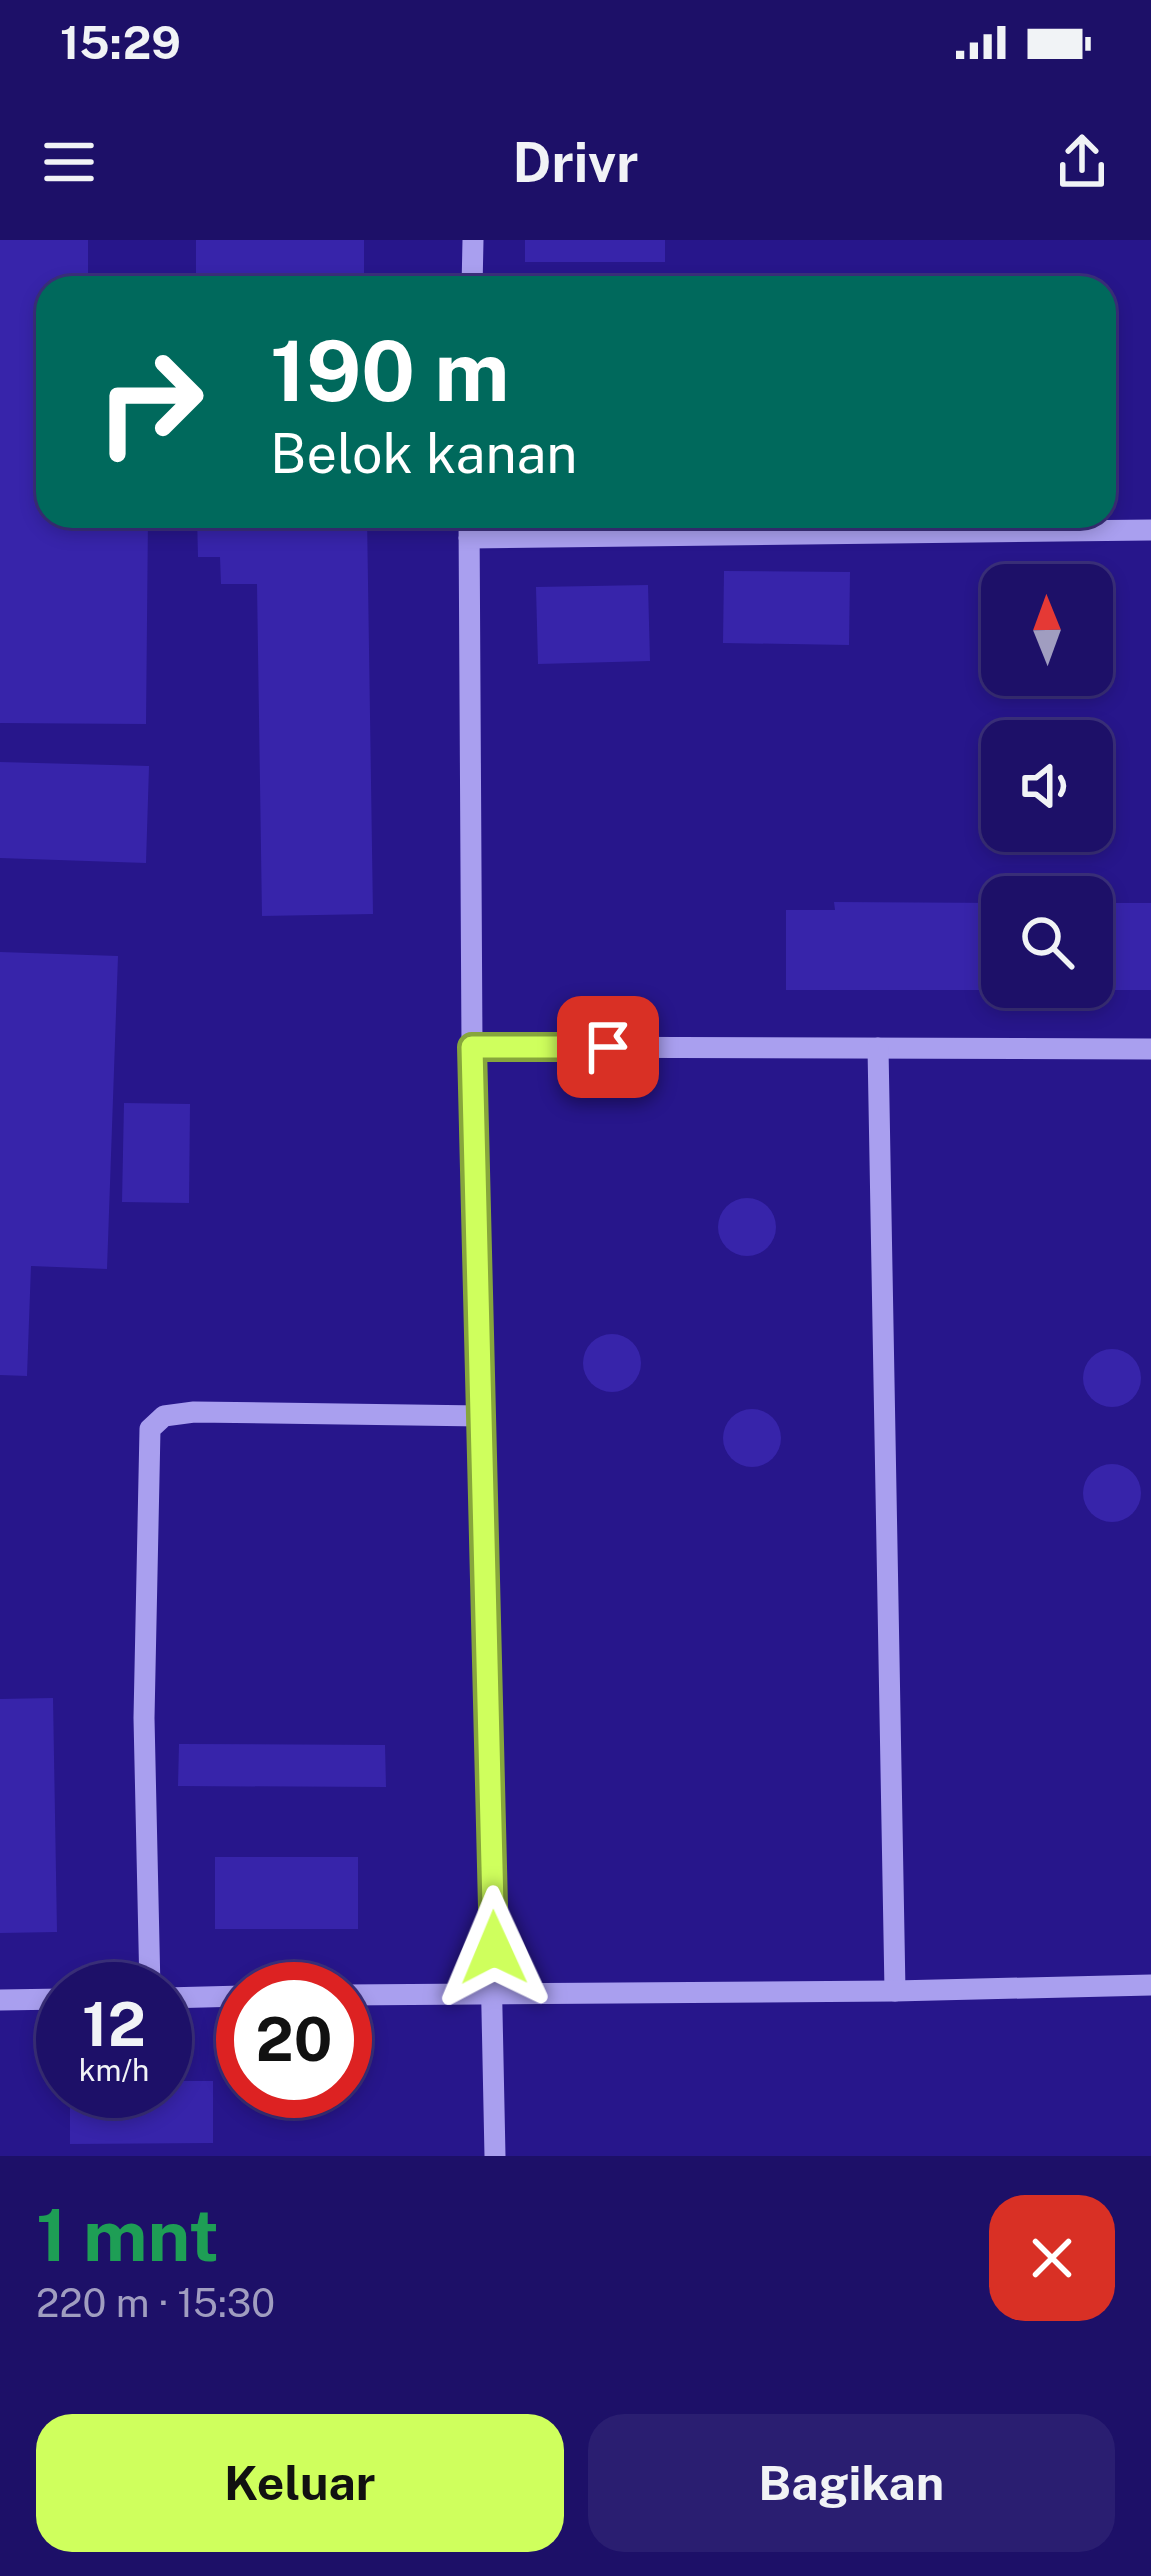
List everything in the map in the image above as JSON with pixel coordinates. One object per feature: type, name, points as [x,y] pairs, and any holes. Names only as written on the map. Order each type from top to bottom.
[{"type":"lane","points":[[472,276],[473,240]]},
{"type":"lane","points":[[469,528],[472,1047],[495,2156]]},
{"type":"lane","points":[[696,528],[1151,530]]},
{"type":"lane","points":[[472,1047],[1151,1048]]},
{"type":"lane","points":[[878,1048],[895,1991]]},
{"type":"lane","points":[[149,1962],[144,1718],[149,1429],[164,1416],[194,1412],[481,1416]]},
{"type":"lane","points":[[372,1995],[1151,1985]]},
{"type":"lane","points":[[0,2000],[36,1999]]},
{"type":"building","points":[[0,240],[88,240],[88,276],[36,276],[36,528],[148,528],[146,724],[0,723]]},
{"type":"building","points":[[196,240],[364,240],[364,276],[196,276]]},
{"type":"building","points":[[525,240],[665,240],[665,262],[525,262]]},
{"type":"building","points":[[523,275],[805,275],[805,276]]},
{"type":"building","points":[[197,528],[367,528],[373,914],[262,916],[257,584],[221,584],[220,557],[198,557]]},
{"type":"building","points":[[724,571],[850,572],[849,645],[723,643]]},
{"type":"building","points":[[648,585],[650,661],[538,664],[536,587]]},
{"type":"building","points":[[0,762],[149,766],[146,863],[0,858]]},
{"type":"building","points":[[834,902],[981,903],[981,990],[786,990],[786,910],[835,910]]},
{"type":"building","points":[[1113,903],[1151,903],[1151,990],[1113,990]]},
{"type":"building","points":[[0,952],[118,956],[107,1269],[31,1266],[27,1376],[0,1375]]},
{"type":"building","points":[[124,1103],[190,1104],[189,1203],[122,1202]]},
{"type":"building","points":[[747,1198],[767,1207],[776,1227],[767,1247],[747,1256],[727,1247],[718,1227],[727,1207]]},
{"type":"building","points":[[612,1334],[632,1343],[641,1363],[632,1383],[612,1392],[592,1383],[583,1363],[592,1343]]},
{"type":"building","points":[[1112,1349],[1132,1358],[1141,1378],[1132,1398],[1112,1407],[1092,1398],[1083,1378],[1092,1358]]},
{"type":"building","points":[[752,1409],[772,1418],[781,1438],[772,1458],[752,1467],[732,1458],[723,1438],[732,1418]]},
{"type":"building","points":[[1112,1464],[1132,1473],[1141,1493],[1132,1513],[1112,1522],[1092,1513],[1083,1493],[1092,1473]]},
{"type":"building","points":[[53,1698],[57,1932],[0,1933],[0,1699]]},
{"type":"building","points":[[179,1744],[385,1745],[386,1787],[178,1786]]},
{"type":"building","points":[[215,1857],[358,1857],[358,1929],[215,1929]]},
{"type":"building","points":[[192,2081],[213,2081],[213,2143],[70,2144],[70,2118],[192,2118]]},
{"type":"route","points":[[494,1948],[472,1047],[608,1047]]}]
